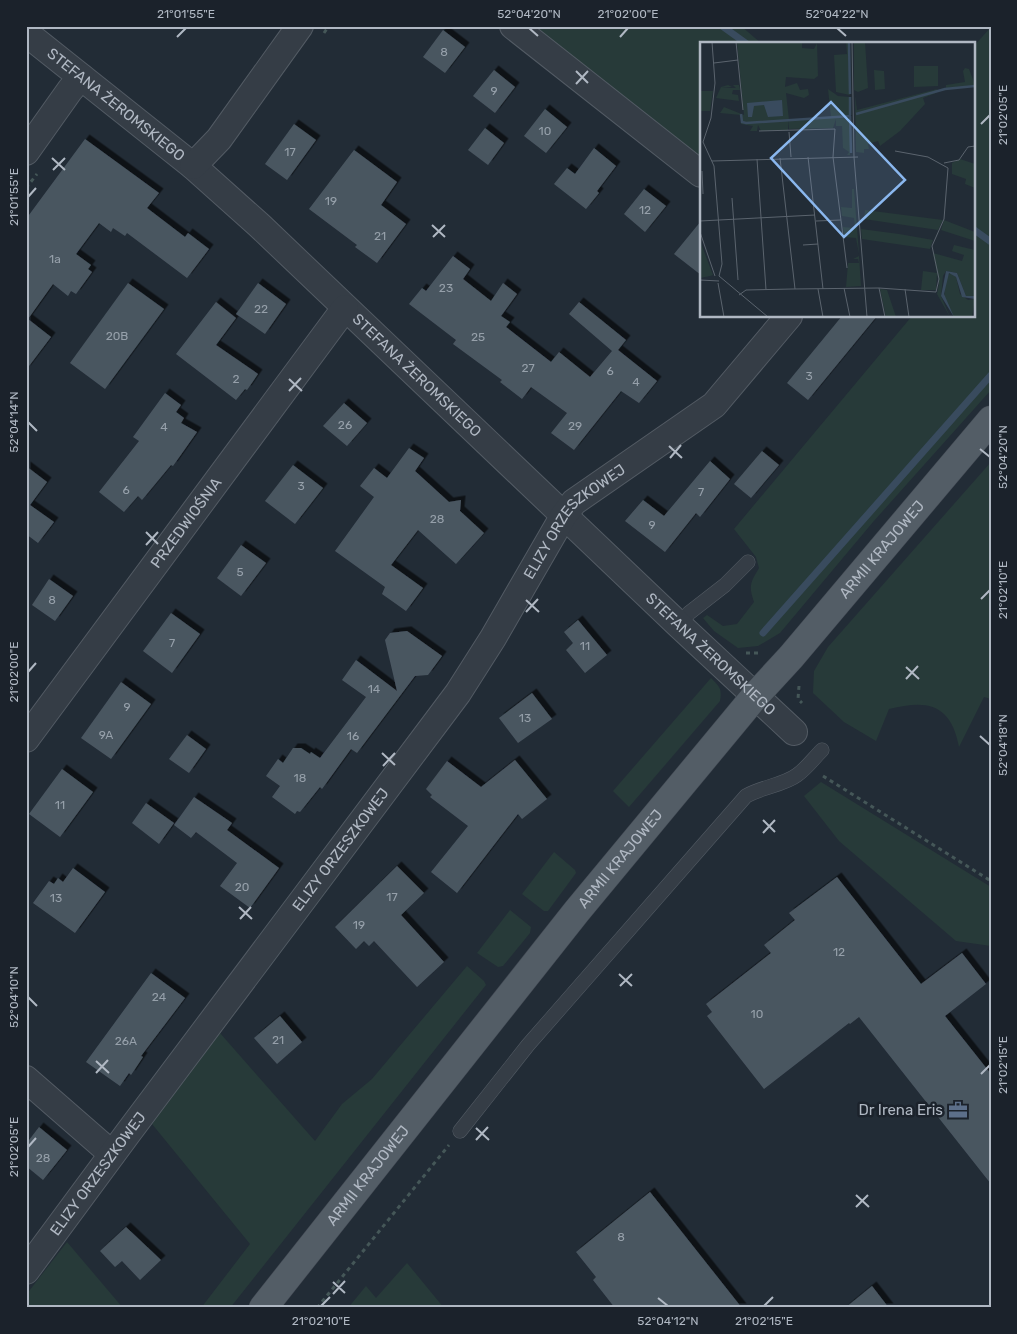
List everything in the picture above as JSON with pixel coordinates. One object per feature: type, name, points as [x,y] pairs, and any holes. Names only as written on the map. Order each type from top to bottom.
[{"type":"main road","name":"ARMII KRAJOWEJ","points":[[262,1308],[577,911],[756,695],[791,657],[991,420]]},
{"type":"street","points":[[193,166],[219,138],[300,26]]},
{"type":"street","points":[[514,26],[700,173]]},
{"type":"street","name":"STEFANA ŻEROMSKIEGO","points":[[26,33],[193,166],[259,225],[794,732]]},
{"type":"street","points":[[26,152],[81,77]]},
{"type":"street","name":"PRZEDWIOŚNIA","points":[[26,739],[345,308]]},
{"type":"street","name":"ELIZY ORZESZKOWEJ","points":[[26,1271],[458,693],[493,638],[564,515],[574,502],[714,406],[787,318]]},
{"type":"street","points":[[26,1079],[112,1154]]},
{"type":"lane","points":[[679,625],[689,613],[725,586],[748,562]]},
{"type":"lane","points":[[460,1131],[528,1045],[746,796],[758,789],[797,775],[822,750]]},
{"type":"path","points":[[801,681],[798,699],[803,705]]},
{"type":"path","points":[[807,766],[991,882]]},
{"type":"path","points":[[318,1308],[348,1268],[460,1131]]},
{"type":"green space","points":[[530,26],[741,26],[760,42],[700,42],[700,161]]},
{"type":"green space","points":[[991,27],[991,390],[873,522],[780,633],[758,646],[738,648],[714,631],[703,618],[707,615],[723,626],[737,624],[754,602],[751,587],[752,580],[759,568],[756,557],[734,529],[910,318],[974,318],[974,46]]},
{"type":"green space","points":[[991,462],[991,699],[984,697],[959,747],[955,733],[944,713],[926,705],[889,709],[876,741],[844,722],[813,693],[814,671],[828,647]]},
{"type":"green space","points":[[711,678],[720,688],[720,701],[629,807],[613,791]]},
{"type":"green space","points":[[821,782],[991,887],[991,946],[956,941],[839,841],[804,796]]},
{"type":"green space","points":[[554,852],[576,873],[548,911],[544,911],[522,894]]},
{"type":"green space","points":[[510,910],[531,927],[530,933],[503,966],[498,967],[477,953]]},
{"type":"green space","points":[[467,966],[486,985],[230,1308],[201,1308],[250,1244],[152,1124],[220,1033],[315,1141],[342,1104],[372,1079]]},
{"type":"green space","points":[[67,1242],[123,1308],[26,1308],[26,1295]]},
{"type":"green space","points":[[407,1263],[444,1308],[348,1308],[366,1286],[376,1298]]},
{"type":"building","points":[[443,30],[465,47],[445,73],[423,57]]},
{"type":"building","points":[[494,70],[515,87],[495,113],[473,96]]},
{"type":"building","points":[[545,109],[567,127],[546,153],[524,136]]},
{"type":"building","points":[[294,124],[316,140],[287,180],[265,164]]},
{"type":"building","points":[[485,128],[504,143],[488,165],[468,150]]},
{"type":"building","points":[[85,139],[159,193],[147,208],[185,237],[188,233],[209,249],[187,278],[127,233],[125,236],[113,228],[111,232],[99,223],[76,254],[91,265],[88,269],[92,272],[76,294],[71,291],[68,296],[53,284],[28,319],[51,337],[26,370],[26,219]]},
{"type":"building","points":[[594,148],[616,166],[597,191],[599,193],[586,209],[554,184],[567,168],[575,174]]},
{"type":"building","points":[[354,150],[397,182],[381,205],[406,224],[377,263],[355,247],[357,245],[309,209]]},
{"type":"building","points":[[644,189],[666,206],[645,232],[624,214]]},
{"type":"building","points":[[700,222],[700,274],[674,254]]},
{"type":"building","points":[[453,256],[470,269],[463,279],[491,301],[503,283],[517,294],[501,316],[510,322],[506,327],[551,362],[559,352],[590,377],[612,351],[569,314],[579,302],[626,340],[618,350],[657,381],[639,403],[621,391],[574,450],[551,433],[567,413],[531,387],[522,399],[500,382],[502,380],[453,344],[456,340],[409,304],[422,288],[426,291]]},
{"type":"building","points":[[128,283],[164,309],[105,389],[70,363]]},
{"type":"building","points":[[258,283],[286,304],[265,334],[236,314]]},
{"type":"building","points":[[216,302],[236,318],[216,345],[258,374],[247,390],[245,389],[236,400],[176,354]]},
{"type":"building","points":[[840,318],[875,318],[808,400],[787,383]]},
{"type":"building","points":[[165,393],[181,405],[176,412],[184,418],[181,423],[197,432],[173,466],[171,465],[142,500],[138,496],[124,512],[99,492],[139,441],[133,437]]},
{"type":"building","points":[[344,403],[367,423],[347,446],[323,426]]},
{"type":"building","points":[[409,448],[424,458],[415,471],[449,502],[461,500],[460,511],[484,533],[456,564],[418,530],[391,565],[423,588],[406,611],[382,594],[385,587],[335,551],[374,497],[360,486],[374,468],[387,478]]},
{"type":"building","points":[[762,451],[779,465],[751,498],[734,484]]},
{"type":"building","points":[[710,461],[730,479],[700,517],[696,513],[665,552],[625,521],[643,500],[664,516]]},
{"type":"building","points":[[293,465],[323,488],[295,524],[265,501]]},
{"type":"building","points":[[26,466],[47,482],[30,505],[54,522],[38,543],[26,534]]},
{"type":"building","points":[[241,545],[266,563],[241,596],[217,578]]},
{"type":"building","points":[[49,579],[73,596],[55,621],[32,605]]},
{"type":"building","points":[[171,613],[200,634],[172,673],[143,651]]},
{"type":"building","points":[[578,620],[607,655],[585,673],[566,650],[573,643],[564,632]]},
{"type":"building","points":[[407,631],[442,656],[428,675],[415,676],[357,753],[351,749],[322,789],[320,787],[300,812],[297,811],[295,814],[272,797],[280,786],[266,776],[278,759],[283,763],[293,748],[301,748],[320,758],[366,697],[342,680],[356,660],[397,691],[385,640],[390,633]]},
{"type":"building","points":[[121,682],[151,704],[111,759],[81,738]]},
{"type":"building","points":[[532,693],[552,719],[518,743],[499,718]]},
{"type":"building","points":[[187,735],[206,749],[189,773],[169,759]]},
{"type":"building","points":[[515,760],[547,799],[522,819],[518,814],[457,893],[431,872],[468,826],[430,797],[432,795],[426,789],[447,761],[481,787]]},
{"type":"building","points":[[62,769],[93,792],[60,837],[29,814]]},
{"type":"building","points":[[194,797],[232,823],[227,830],[279,868],[250,908],[220,886],[237,863],[196,832],[191,838],[174,825]]},
{"type":"building","points":[[146,803],[174,823],[159,844],[132,823]]},
{"type":"building","points":[[397,866],[424,893],[401,915],[444,962],[417,987],[374,941],[369,946],[364,941],[356,949],[335,927]]},
{"type":"building","points":[[73,868],[105,892],[75,933],[33,903],[49,881],[54,884],[58,878],[63,882]]},
{"type":"building","points":[[837,877],[921,984],[962,953],[986,984],[945,1016],[991,1074],[991,1184],[859,1017],[764,1089],[707,1016],[712,1012],[706,1004],[771,953],[764,945],[795,920],[789,913]]},
{"type":"building","points":[[151,973],[185,998],[141,1056],[143,1057],[131,1075],[129,1073],[120,1086],[86,1062]]},
{"type":"building","points":[[280,1016],[302,1042],[277,1064],[254,1038]]},
{"type":"building","points":[[39,1127],[67,1150],[43,1180],[26,1166],[26,1144]]},
{"type":"building","points":[[650,1192],[742,1308],[615,1308],[593,1280],[596,1277],[576,1252]]},
{"type":"building","points":[[126,1227],[161,1260],[140,1280],[122,1261],[115,1267],[100,1251]]},
{"type":"building","points":[[872,1286],[889,1308],[845,1308]]},
{"type":"waterway","points":[[722,26],[744,42]]},
{"type":"waterway","points":[[974,230],[991,242]]},
{"type":"waterway","points":[[763,633],[991,375]]},
{"type":"place","name":"Dr Irena Eris","points":[[958,1110]]}]
